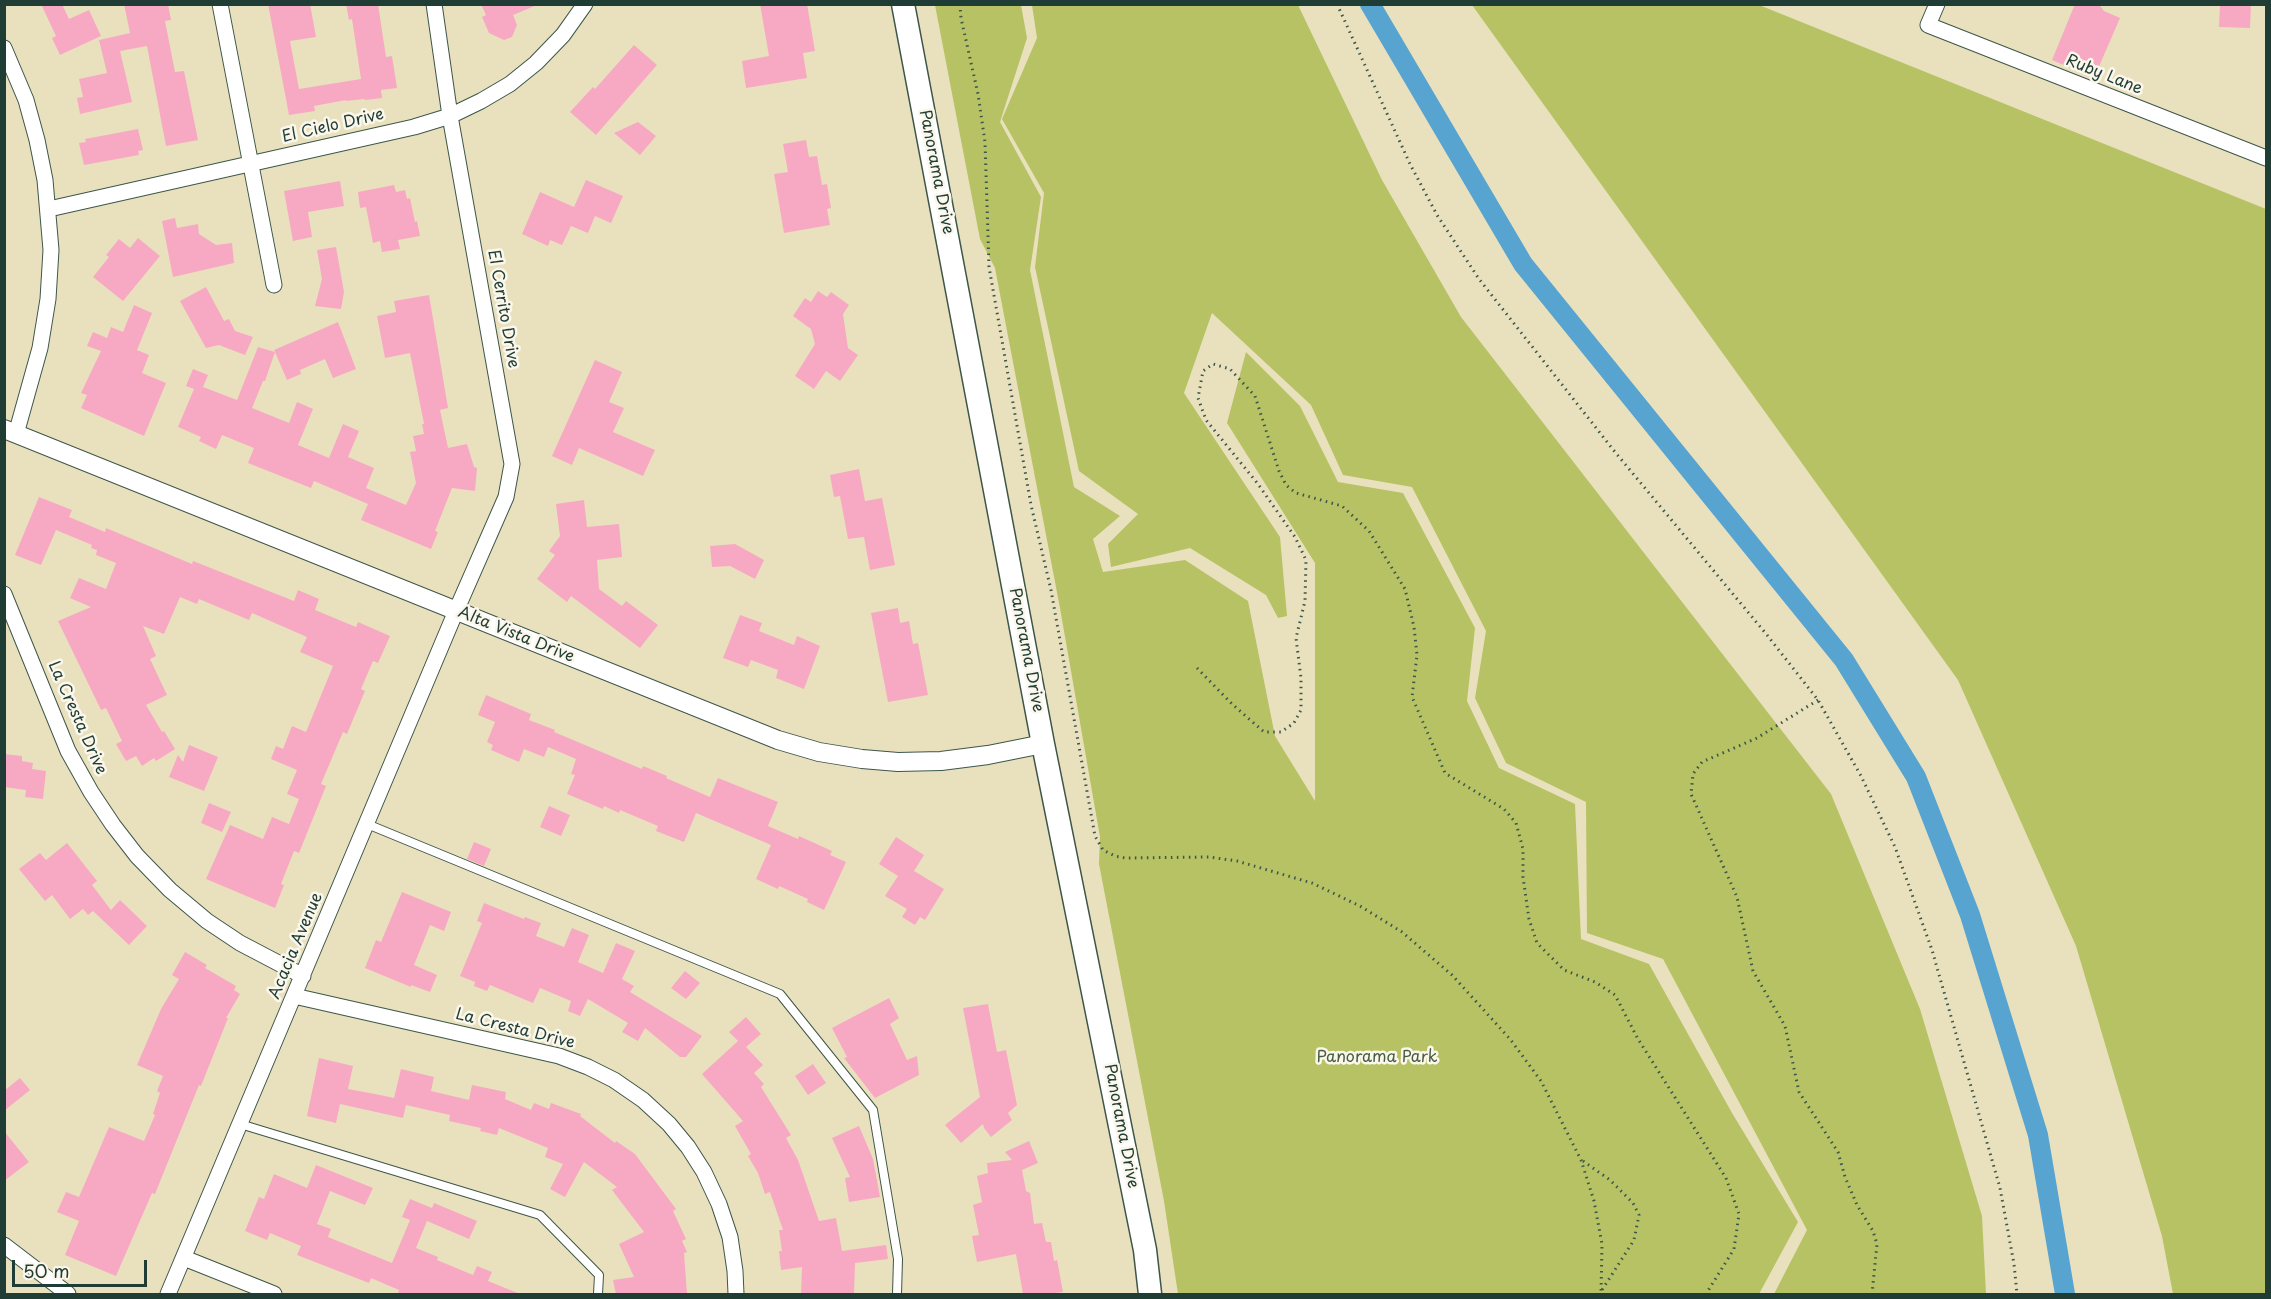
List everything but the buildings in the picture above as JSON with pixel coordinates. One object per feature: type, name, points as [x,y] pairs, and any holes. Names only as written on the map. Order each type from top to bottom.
[{"type":"main road","name":"Panorama Drive","points":[[903,4],[1043,744],[1143,1239],[1150,1294]]},
{"type":"street","points":[[220,4],[274,285]]},
{"type":"street","name":"El Cerrito Drive","points":[[434,4],[450,116],[512,464],[506,497],[456,611]]},
{"type":"street","name":"El Cielo Drive","points":[[49,209],[251,164],[450,116],[491,96],[536,63],[563,35],[585,4]]},
{"type":"street","name":"Ruby Lane","points":[[1937,4],[1928,25],[2266,158]]},
{"type":"street","points":[[4,48],[26,100],[37,140],[49,209],[51,250],[48,299],[40,348],[10,431]]},
{"type":"street","name":"Alta Vista Drive","points":[[10,431],[778,740],[819,752],[898,762],[941,761],[988,755],[1043,744]]},
{"type":"street","name":"La Cresta Drive","points":[[4,594],[68,750],[91,792],[137,856],[170,890],[207,921],[240,943],[303,976]]},
{"type":"street","name":"Acacia Avenue","points":[[168,1294],[456,611]]},
{"type":"street","name":"La Cresta Drive","points":[[294,996],[559,1056],[588,1067],[624,1087],[643,1100],[669,1124],[688,1147],[704,1172],[719,1204],[730,1237],[736,1294]]},
{"type":"street","points":[[4,1245],[68,1294]]},
{"type":"street","points":[[184,1258],[274,1294]]},
{"type":"lane","points":[[366,824],[780,994],[873,1110],[898,1259],[897,1294]]},
{"type":"lane","points":[[240,1124],[540,1215],[599,1275],[598,1294]]},
{"type":"path","points":[[960,4],[978,94],[984,142],[989,267],[1031,505],[1051,590],[1095,836],[1103,850],[1115,856],[1125,858],[1209,857],[1312,883],[1360,906],[1402,932],[1452,975],[1510,1039],[1540,1081],[1581,1160],[1594,1201],[1602,1244],[1601,1293]]},
{"type":"path","points":[[1337,4],[1410,164],[1437,214],[1479,279],[1615,452],[1818,700],[1862,776],[1895,847],[1932,950],[2000,1188],[2017,1294]]},
{"type":"path","points":[[1197,668],[1232,704],[1264,732],[1281,732],[1294,723],[1301,710],[1296,638],[1305,601],[1306,560],[1295,537],[1258,484],[1206,420],[1198,398],[1203,371],[1213,364],[1230,369],[1256,396],[1286,485],[1296,493],[1342,506],[1369,531],[1405,589],[1414,627],[1417,655],[1412,697],[1445,773],[1504,809],[1516,824],[1523,849],[1523,877],[1529,919],[1537,943],[1563,970],[1595,982],[1615,995],[1638,1039],[1726,1178],[1739,1214],[1734,1249],[1707,1294]]},
{"type":"path","points":[[1818,700],[1757,738],[1702,762],[1693,774],[1691,794],[1737,897],[1753,971],[1785,1026],[1798,1092],[1838,1152],[1845,1177],[1857,1205],[1873,1231],[1877,1244],[1872,1294]]},
{"type":"path","points":[[1581,1160],[1610,1180],[1633,1203],[1639,1215],[1634,1240],[1601,1293]]},
{"type":"green space","name":"Panorama Park","points":[[935,5],[1021,5],[1027,38],[1000,122],[1041,197],[1030,270],[1074,487],[1120,516],[1093,539],[1103,572],[1185,560],[1248,601],[1275,736],[1315,801],[1315,563],[1227,423],[1246,352],[1300,406],[1338,482],[1403,493],[1475,628],[1467,701],[1499,768],[1575,804],[1581,939],[1649,964],[1732,1113],[1798,1222],[1759,1294],[1178,1294],[1164,1201],[1099,864],[1100,837],[1060,608],[995,268],[980,239]]},
{"type":"green space","points":[[1032,5],[1298,5],[1382,180],[1461,317],[1831,794],[1920,1009],[1982,1216],[1986,1294],[1774,1294],[1807,1230],[1663,959],[1587,933],[1586,802],[1506,763],[1475,698],[1486,631],[1412,487],[1343,475],[1311,405],[1212,313],[1184,393],[1280,537],[1287,616],[1278,618],[1266,595],[1190,548],[1111,567],[1108,544],[1138,514],[1079,471],[1035,267],[1044,193],[1002,119],[1037,38]]},
{"type":"green space","points":[[1472,5],[1759,5],[2266,209],[2266,1294],[2173,1294],[2162,1236],[2076,946],[1958,680]]},
{"type":"waterway","points":[[1370,4],[1523,264],[1844,660],[1916,777],[1970,915],[2038,1135],[2065,1294]]}]
